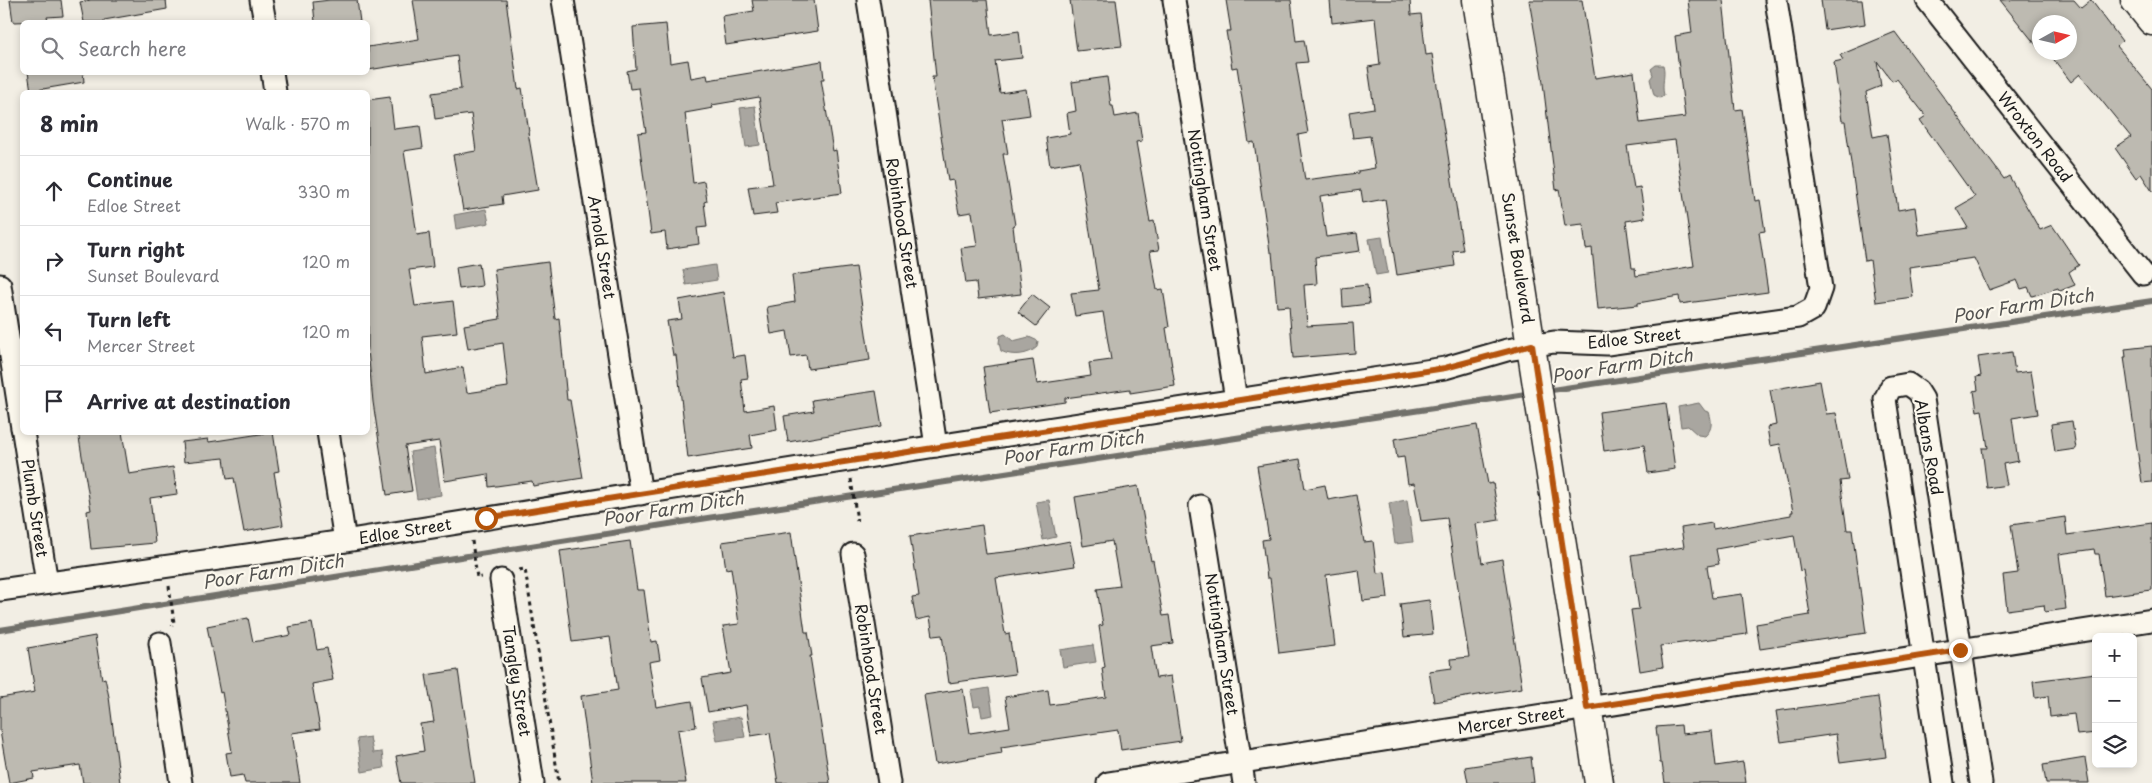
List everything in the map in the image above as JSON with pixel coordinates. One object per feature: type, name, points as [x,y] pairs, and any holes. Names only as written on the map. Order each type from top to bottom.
[{"type":"street","points":[[261,0],[265,20]]},
{"type":"street","name":"Arnold Street","points":[[563,0],[641,494]]},
{"type":"street","name":"Robinhood Street","points":[[868,0],[936,446]]},
{"type":"street","name":"Nottingham Street","points":[[1174,0],[1236,400]]},
{"type":"street","name":"Sunset Boulevard","points":[[1478,0],[1599,783]]},
{"type":"street","name":"Edloe Street","points":[[0,590],[345,541],[936,446],[1445,368],[1532,345],[1554,342],[1607,344],[1798,317],[1814,308],[1821,288],[1776,0]]},
{"type":"street","name":"Wroxton Road","points":[[1927,0],[2143,274]]},
{"type":"street","points":[[2135,0],[2152,21]]},
{"type":"street","points":[[273,75],[276,90]]},
{"type":"street","points":[[0,285],[20,415]]},
{"type":"street","name":"Albans Road","points":[[1943,783],[1885,399],[1891,387],[1908,384],[1918,390],[1923,399],[1981,783]]},
{"type":"street","name":"Plumb Street","points":[[23,435],[47,583]]},
{"type":"street","points":[[328,435],[345,541]]},
{"type":"street","name":"Nottingham Street","points":[[1200,506],[1242,773]]},
{"type":"street","name":"Robinhood Street","points":[[853,554],[889,783]]},
{"type":"street","name":"Tangley Street","points":[[501,580],[533,783]]},
{"type":"street","name":"Mercer Street","points":[[1108,783],[1242,773],[1587,708],[2152,620]]},
{"type":"street","points":[[160,643],[181,783]]},
{"type":"path","points":[[852,484],[857,521]]},
{"type":"path","points":[[473,545],[477,578]]},
{"type":"path","points":[[170,591],[173,615]]},
{"type":"shaded area","points":[[1656,65],[1663,65],[1664,69],[1664,95],[1660,98],[1654,95],[1650,79],[1653,75],[1651,69]]},
{"type":"shaded area","points":[[755,106],[760,145],[746,147],[740,108]]},
{"type":"shaded area","points":[[486,209],[489,223],[456,229],[454,215]]},
{"type":"shaded area","points":[[1382,237],[1388,273],[1376,275],[1369,239]]},
{"type":"shaded area","points":[[715,265],[717,280],[686,285],[683,270]]},
{"type":"shaded area","points":[[1005,334],[1013,341],[1029,337],[1038,341],[1037,347],[1025,353],[1005,353],[1001,351],[999,343],[1000,336]]},
{"type":"shaded area","points":[[1699,403],[1705,411],[1709,412],[1711,419],[1711,428],[1705,436],[1698,435],[1688,426],[1681,427],[1678,407]]},
{"type":"shaded area","points":[[434,448],[441,495],[417,499],[410,452]]},
{"type":"shaded area","points":[[1049,500],[1056,537],[1043,540],[1036,502]]},
{"type":"shaded area","points":[[1407,500],[1413,542],[1395,544],[1389,503]]},
{"type":"shaded area","points":[[1093,645],[1096,662],[1063,667],[1060,650]]},
{"type":"shaded area","points":[[989,688],[993,715],[982,717],[980,706],[974,707],[971,691]]},
{"type":"shaded area","points":[[741,717],[745,737],[717,741],[713,721]]},
{"type":"shaded area","points":[[370,737],[373,753],[382,752],[384,768],[362,772],[357,739]]},
{"type":"building","points":[[10,0],[61,0],[63,16],[47,17],[48,20],[20,20],[20,22],[13,22]]},
{"type":"building","points":[[91,0],[166,0],[167,9],[104,20],[84,20],[80,2]]},
{"type":"building","points":[[357,0],[360,20],[315,20],[313,2]]},
{"type":"building","points":[[413,0],[506,0],[518,89],[522,88],[538,190],[502,196],[503,204],[463,210],[453,155],[476,151],[471,114],[435,119],[432,93],[461,89],[457,56],[370,70],[370,47],[419,39]]},
{"type":"building","points":[[752,0],[814,0],[818,31],[726,45],[722,16],[754,11]]},
{"type":"building","points":[[928,0],[987,0],[991,35],[1019,31],[1022,58],[995,61],[1000,93],[1026,89],[1030,115],[1002,119],[1008,154],[1003,154],[1015,225],[1013,226],[1021,294],[978,299],[976,282],[966,283],[961,248],[977,246],[972,212],[959,214],[953,180],[948,181],[932,77],[936,77]]},
{"type":"building","points":[[1070,0],[1116,0],[1122,46],[1077,51]]},
{"type":"building","points":[[1226,0],[1291,0],[1296,41],[1304,40],[1308,62],[1296,63],[1308,133],[1298,135],[1305,180],[1358,173],[1358,171],[1375,168],[1370,136],[1353,138],[1349,112],[1374,108],[1368,67],[1380,65],[1375,18],[1332,23],[1330,0],[1410,0],[1411,15],[1421,14],[1426,55],[1432,54],[1463,250],[1453,251],[1455,266],[1397,275],[1385,199],[1363,203],[1361,190],[1320,196],[1326,237],[1357,233],[1360,251],[1315,257],[1317,284],[1304,285],[1307,326],[1353,323],[1355,353],[1293,358],[1289,306],[1277,307],[1272,252],[1270,252],[1254,142],[1249,143],[1237,67],[1232,68],[1226,31],[1231,31]]},
{"type":"building","points":[[1529,0],[1582,0],[1595,78],[1634,72],[1640,123],[1685,117],[1675,36],[1692,33],[1688,0],[1723,0],[1735,110],[1742,109],[1755,201],[1760,200],[1765,231],[1759,232],[1768,292],[1680,304],[1679,296],[1638,303],[1638,305],[1598,309],[1592,248],[1586,249],[1583,224],[1565,226],[1559,189],[1556,190],[1542,75]],"holes":[[[1675,140],[1694,266],[1636,276],[1635,268],[1632,268],[1626,221],[1645,218],[1640,187],[1634,188],[1627,146]]]},
{"type":"building","points":[[1821,0],[1862,0],[1865,24],[1825,30]]},
{"type":"building","points":[[2000,0],[2074,0],[2081,8],[2091,0],[2122,41],[2117,46],[2152,89],[2152,191],[2141,174],[2136,178],[2115,148],[2131,137],[2080,74],[2071,82],[2054,60],[2077,60],[2077,15],[2032,15],[2032,40]]},
{"type":"building","points":[[666,24],[670,63],[688,60],[691,78],[707,75],[708,80],[822,61],[824,79],[821,79],[833,151],[836,150],[842,193],[775,203],[777,213],[753,216],[748,187],[773,184],[759,97],[712,105],[713,108],[685,113],[693,183],[704,181],[707,201],[704,202],[707,227],[697,228],[699,244],[667,249],[665,232],[651,234],[638,133],[646,132],[639,88],[630,89],[627,71],[636,69],[633,27]]},
{"type":"building","points":[[1895,32],[2004,179],[2009,176],[2040,230],[2052,225],[2079,265],[2069,272],[2075,285],[2060,291],[2058,288],[2032,296],[2028,287],[2021,289],[2017,280],[1989,290],[1974,258],[1909,267],[1913,297],[1876,302],[1870,260],[1865,261],[1845,121],[1842,121],[1834,62],[1843,60],[1840,55]],"holes":[[[1877,61],[1892,81],[1897,79],[1926,116],[1920,120],[1975,197],[1956,208],[1968,228],[1919,235],[1915,207],[1898,210],[1887,134],[1873,137],[1866,92],[1881,86]]]},
{"type":"building","points":[[28,75],[83,75],[84,82],[31,90]]},
{"type":"building","points":[[1107,77],[1111,106],[1113,106],[1115,117],[1138,113],[1142,141],[1136,142],[1150,222],[1154,221],[1159,250],[1150,251],[1157,290],[1163,289],[1169,327],[1166,328],[1175,386],[1130,393],[1130,389],[1065,398],[1065,402],[990,413],[983,367],[1033,360],[1037,384],[1091,376],[1089,363],[1111,360],[1103,312],[1075,316],[1071,293],[1099,290],[1079,161],[1050,166],[1046,138],[1070,134],[1067,113],[1076,111],[1072,82]]},
{"type":"building","points":[[390,97],[394,129],[420,126],[423,148],[404,151],[417,235],[429,233],[433,267],[409,270],[415,306],[453,301],[457,332],[422,336],[426,374],[463,367],[467,393],[508,387],[503,343],[468,349],[464,325],[500,319],[494,269],[548,262],[555,319],[559,318],[567,400],[570,400],[583,478],[533,486],[532,481],[489,487],[488,474],[445,481],[439,441],[405,446],[412,491],[387,495],[370,371],[370,100]]},
{"type":"building","points":[[479,263],[482,286],[459,289],[456,267]]},
{"type":"building","points":[[856,267],[870,360],[808,369],[806,355],[791,357],[787,331],[771,334],[767,307],[795,302],[792,275]]},
{"type":"building","points":[[1367,285],[1369,304],[1343,307],[1342,288]]},
{"type":"building","points":[[723,292],[733,357],[745,355],[748,378],[741,379],[745,411],[774,406],[777,430],[750,435],[752,448],[688,458],[676,355],[673,355],[667,321],[682,319],[679,300]]},
{"type":"building","points":[[1032,294],[1050,308],[1036,326],[1018,312]]},
{"type":"building","points":[[2152,346],[2152,482],[2142,483],[2124,357],[2126,357],[2125,349]]},
{"type":"building","points":[[2012,352],[2015,373],[2031,371],[2038,414],[2012,418],[2018,461],[2003,464],[2007,485],[1987,488],[1982,448],[1988,448],[1982,410],[1977,411],[1974,391],[1978,390],[1976,377],[1981,376],[1978,357]]},
{"type":"building","points":[[1820,381],[1826,414],[1836,413],[1848,480],[1840,481],[1847,530],[1852,530],[1866,633],[1760,649],[1756,624],[1810,615],[1803,570],[1800,571],[1794,535],[1716,549],[1719,564],[1707,566],[1712,598],[1742,594],[1747,634],[1660,646],[1663,667],[1640,671],[1631,610],[1639,609],[1631,555],[1684,547],[1681,528],[1712,523],[1713,529],[1791,515],[1791,512],[1793,512],[1780,444],[1770,446],[1767,427],[1776,425],[1770,390]]},
{"type":"building","points":[[876,391],[882,426],[788,442],[784,416],[814,411],[812,400]]},
{"type":"building","points":[[1666,403],[1675,469],[1648,473],[1644,445],[1604,451],[1599,412]]},
{"type":"building","points":[[2072,421],[2076,449],[2055,452],[2051,424]]},
{"type":"building","points":[[1477,425],[1488,484],[1493,483],[1499,520],[1476,524],[1482,563],[1502,559],[1522,688],[1434,702],[1429,671],[1452,668],[1451,659],[1469,657],[1447,518],[1421,521],[1414,483],[1408,484],[1404,457],[1397,458],[1394,439]]},
{"type":"building","points":[[78,435],[122,435],[129,474],[173,467],[177,494],[150,498],[155,543],[91,549],[87,511],[91,510]]},
{"type":"building","points":[[254,435],[273,435],[279,471],[274,472],[283,525],[244,532],[234,478],[227,479],[224,458],[184,462],[182,442],[208,439],[209,442]]},
{"type":"building","points":[[1300,459],[1305,489],[1325,485],[1328,500],[1356,495],[1364,542],[1373,541],[1377,573],[1385,572],[1388,598],[1363,601],[1359,570],[1326,575],[1335,646],[1279,653],[1270,578],[1267,578],[1262,540],[1269,539],[1257,466]]},
{"type":"building","points":[[1138,486],[1163,616],[1169,615],[1173,643],[1151,646],[1156,678],[1171,676],[1181,741],[1121,750],[1118,730],[1001,747],[1002,753],[935,764],[924,695],[963,689],[970,733],[1010,727],[1005,697],[1048,690],[1050,705],[1106,697],[1102,668],[1105,667],[1099,626],[1103,625],[1097,589],[1120,586],[1112,541],[1083,546],[1075,497]]},
{"type":"building","points":[[2065,517],[2067,535],[2152,523],[2152,590],[2105,596],[2099,554],[2095,554],[2094,549],[2059,554],[2066,609],[2045,612],[2044,605],[2007,610],[2003,575],[2018,573],[2011,525]]},
{"type":"building","points":[[982,525],[986,554],[1023,550],[1070,541],[1075,566],[996,578],[1005,634],[1009,633],[1015,674],[949,683],[942,635],[933,636],[930,617],[916,620],[912,597],[919,596],[910,536]]},
{"type":"building","points":[[791,532],[805,632],[808,632],[812,656],[810,656],[830,783],[778,783],[770,733],[751,736],[746,705],[708,712],[702,678],[731,673],[723,626],[739,624],[731,568],[726,569],[722,542]]},
{"type":"building","points":[[630,541],[637,590],[644,590],[651,642],[657,641],[660,660],[649,662],[656,707],[692,701],[696,727],[678,730],[686,783],[593,783],[581,696],[618,690],[610,637],[572,642],[560,551]]},
{"type":"building","points":[[1429,600],[1433,634],[1404,637],[1400,604]]},
{"type":"building","points":[[248,618],[253,642],[291,635],[289,627],[312,623],[317,650],[327,648],[333,680],[312,684],[320,729],[292,733],[300,783],[245,783],[243,775],[230,777],[226,753],[232,752],[222,692],[220,693],[207,626]]},
{"type":"building","points":[[95,636],[102,679],[105,678],[109,697],[120,783],[83,783],[80,765],[33,772],[34,778],[9,783],[0,731],[0,698],[35,692],[28,648]]},
{"type":"building","points":[[458,670],[475,783],[401,783],[396,756],[424,751],[420,724],[434,722],[426,675]]},
{"type":"building","points":[[2092,674],[2092,733],[2077,735],[2074,714],[2050,717],[2048,696],[2035,698],[2033,681]]},
{"type":"building","points":[[1878,697],[1886,757],[1840,763],[1836,734],[1781,742],[1776,711]]},
{"type":"building","points":[[1681,725],[1682,734],[1712,731],[1716,766],[1743,762],[1746,783],[1665,783],[1662,763],[1660,763],[1656,727]]},
{"type":"building","points":[[1531,757],[1534,783],[1468,783],[1465,767]]},
{"type":"building","points":[[2085,758],[2089,783],[2046,783],[2043,765]]},
{"type":"waterway","name":"Poor Farm Ditch","points":[[1545,391],[2152,301]]},
{"type":"waterway","name":"Poor Farm Ditch","points":[[0,630],[688,521],[1533,393]]},
{"type":"route","points":[[486,518],[936,446],[1445,368],[1507,350],[1532,345],[1587,708],[1960,650]]}]
